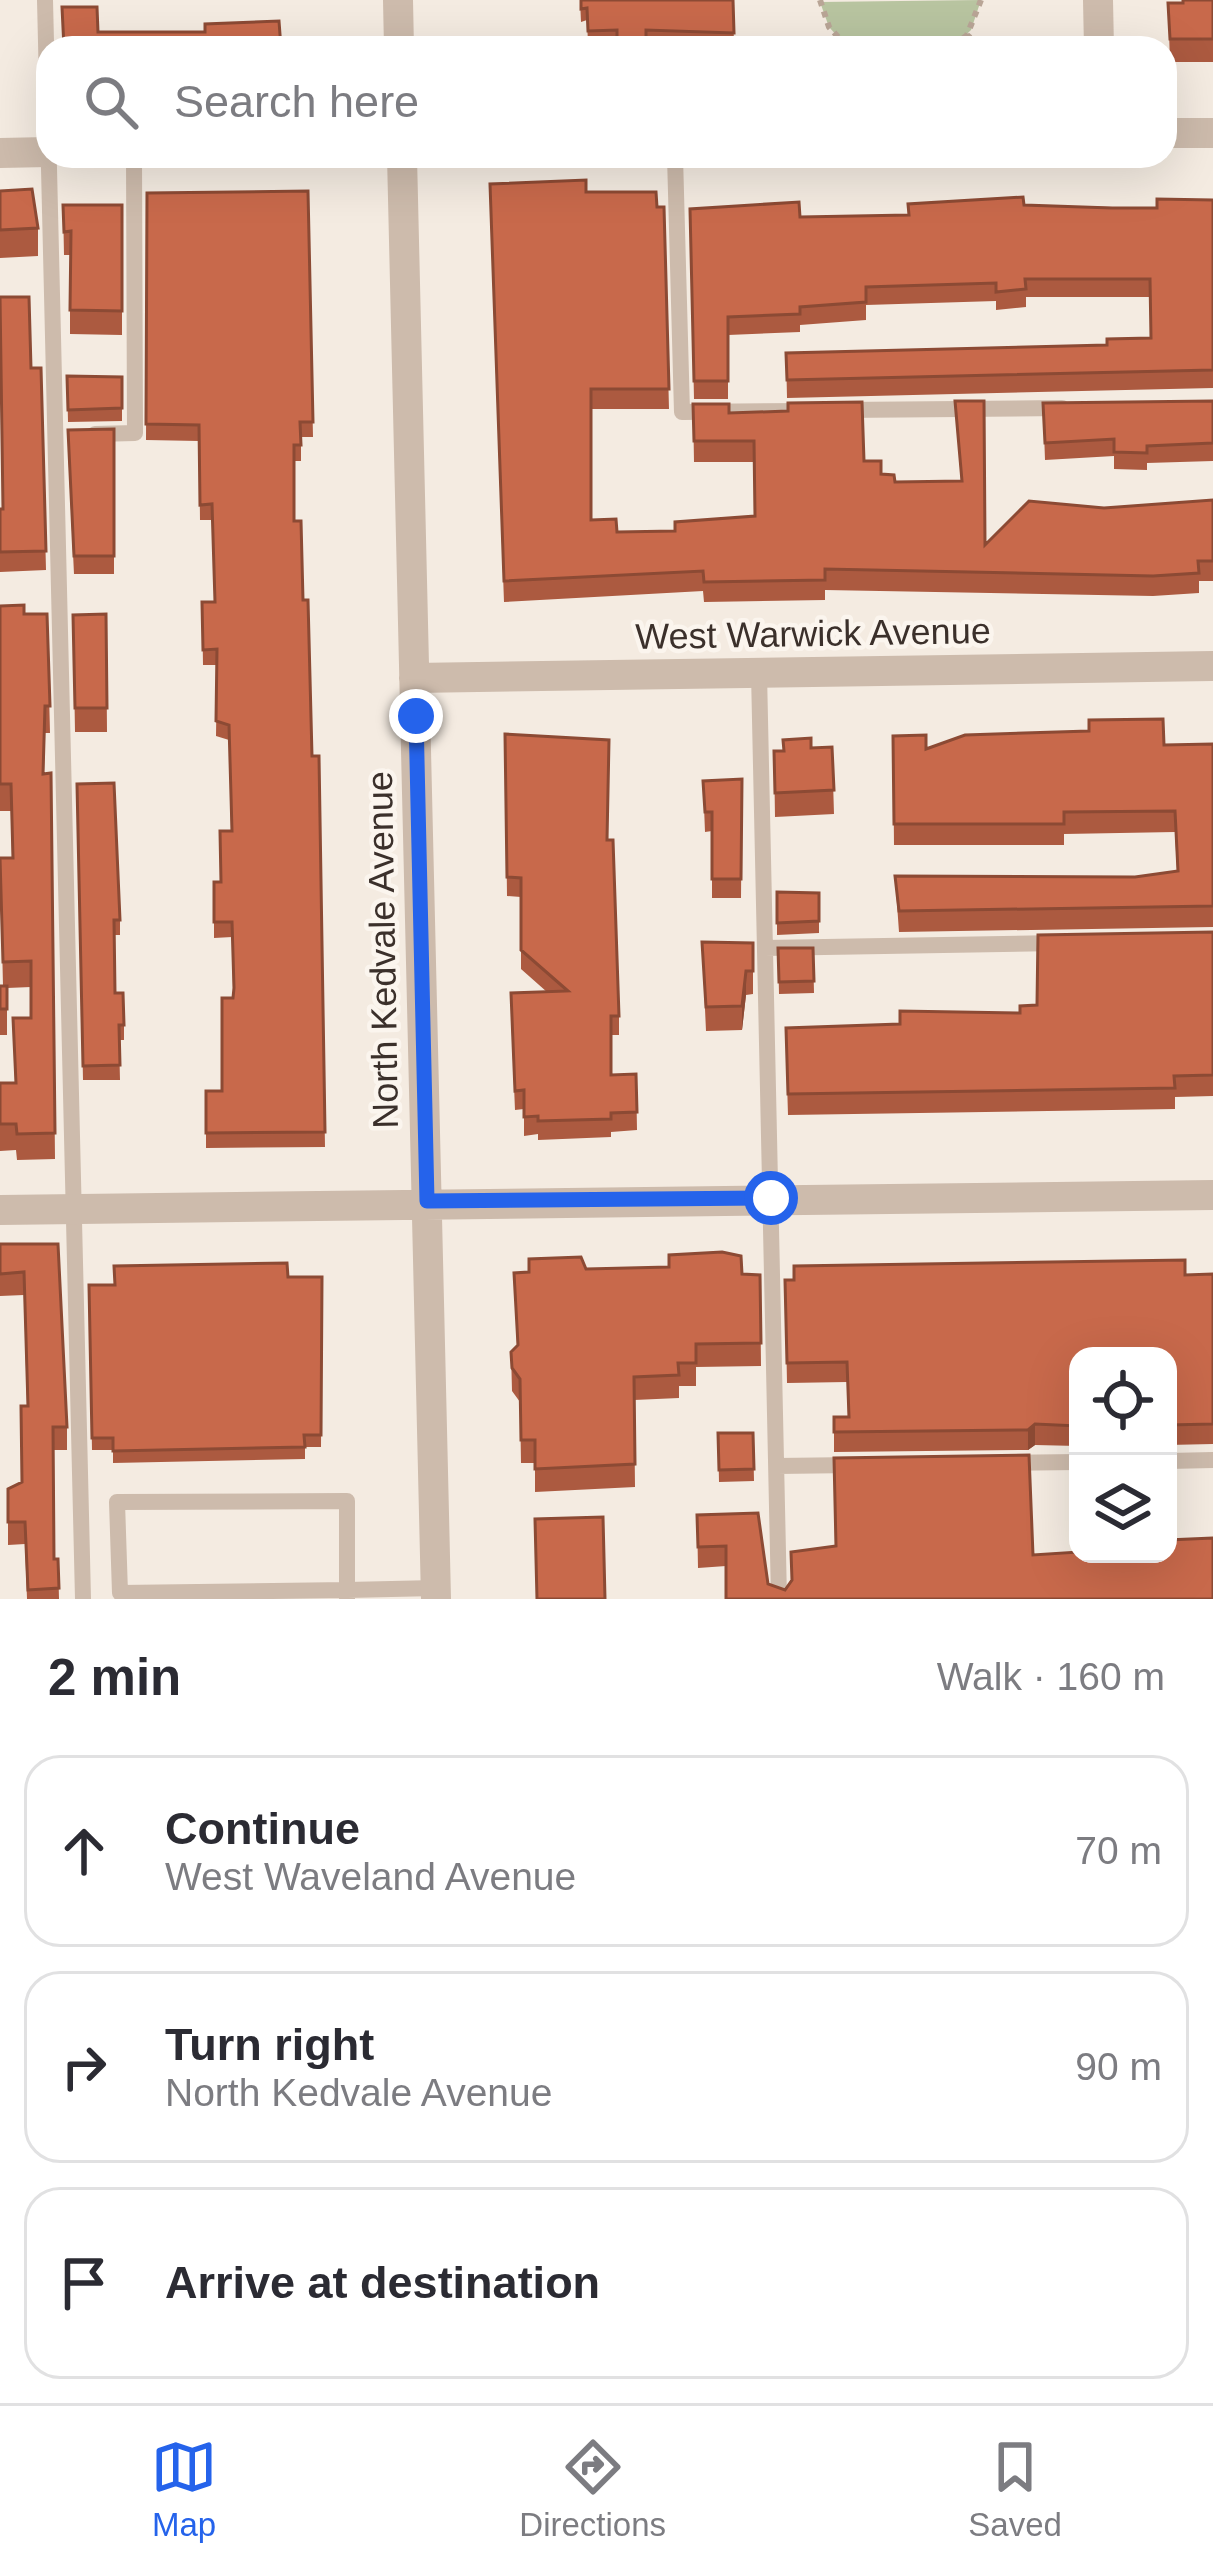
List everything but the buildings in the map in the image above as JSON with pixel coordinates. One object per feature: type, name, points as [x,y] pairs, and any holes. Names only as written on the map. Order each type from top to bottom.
[{"type":"street","points":[[398,0],[399,36]]},
{"type":"street","points":[[1098,0],[1099,36]]},
{"type":"street","points":[[1177,133],[1213,133]]},
{"type":"street","points":[[0,153],[36,152]]},
{"type":"street","name":"North Kedvale Avenue","points":[[402,168],[436,1594]]},
{"type":"street","name":"West Warwick Avenue","points":[[414,678],[1213,666]]},
{"type":"street","points":[[0,1210],[427,1201],[1213,1195]]},
{"type":"lane","points":[[45,0],[46,36]]},
{"type":"lane","points":[[48,168],[83,1599]]},
{"type":"lane","points":[[55,435],[135,433],[134,168]]},
{"type":"lane","points":[[675,168],[682,412],[1075,408]]},
{"type":"lane","points":[[759,673],[779,1599]]},
{"type":"lane","points":[[765,948],[1072,942]]},
{"type":"lane","points":[[1177,1461],[1213,1460]]},
{"type":"lane","points":[[985,1463],[1069,1462]]},
{"type":"lane","points":[[777,1466],[869,1465]]},
{"type":"lane","points":[[347,1594],[346,1501],[117,1502],[120,1596],[436,1594]]},
{"type":"path","points":[[820,0],[837,36]]},
{"type":"path","points":[[968,35],[980,0]]},
{"type":"green space","points":[[981,0],[965,36],[837,36],[820,2]]},
{"type":"route","points":[[416,716],[427,1201],[771,1198]]}]
